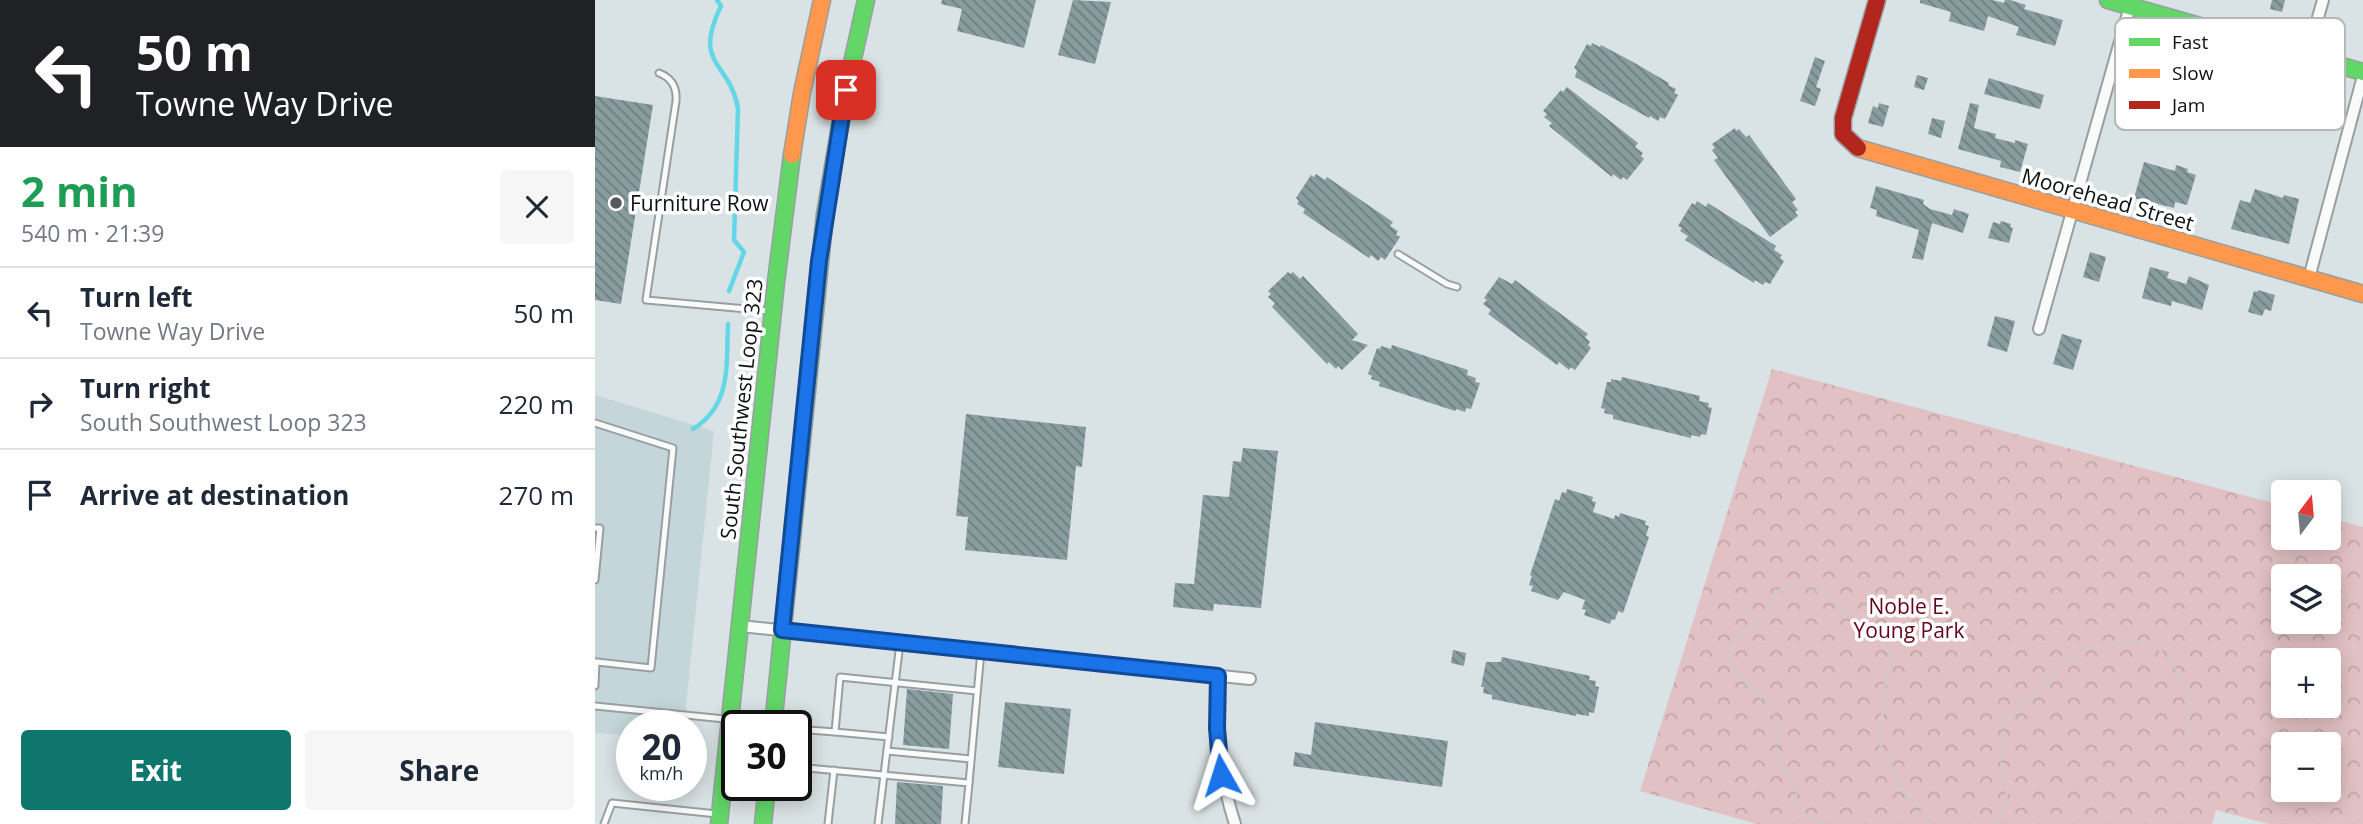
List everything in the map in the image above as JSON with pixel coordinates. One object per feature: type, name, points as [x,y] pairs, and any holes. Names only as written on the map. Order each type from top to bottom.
[{"type":"main road","name":"South Southwest Loop 323","points":[[733,710],[772,312],[792,151],[822,0]]},
{"type":"main road","points":[[774,710],[823,225],[840,124],[866,0]]},
{"type":"main road","name":"Moorehead Street","points":[[1877,0],[1841,128],[1844,138],[1861,150],[2363,293]]},
{"type":"main road","points":[[2108,0],[2172,18]]},
{"type":"main road","points":[[2345,68],[2363,74]]},
{"type":"main road","name":"South Southwest Loop 323","points":[[719,819],[721,801]]},
{"type":"main road","points":[[763,824],[765,801]]},
{"type":"street","points":[[2318,18],[2323,0]]},
{"type":"street","points":[[2127,18],[2130,6]]},
{"type":"street","points":[[2039,329],[2115,60]]},
{"type":"street","points":[[2309,278],[2363,74]]},
{"type":"street","points":[[740,626],[1250,679]]},
{"type":"street","points":[[1218,676],[1216,719],[1220,761],[1225,793],[1235,824]]},
{"type":"lane","points":[[659,73],[671,82],[676,101],[646,300],[772,312]]},
{"type":"lane","points":[[1398,254],[1447,284],[1457,287]]},
{"type":"lane","points":[[595,423],[673,448],[651,668],[596,662],[595,685]]},
{"type":"lane","points":[[595,528],[600,528],[595,580]]},
{"type":"lane","points":[[879,824],[900,643]]},
{"type":"lane","points":[[965,824],[981,651]]},
{"type":"lane","points":[[835,732],[840,677],[977,691]]},
{"type":"lane","points":[[595,706],[721,719]]},
{"type":"lane","points":[[812,730],[888,737]]},
{"type":"lane","points":[[887,751],[971,759]]},
{"type":"lane","points":[[812,768],[969,783]]},
{"type":"lane","points":[[828,824],[834,770]]},
{"type":"lane","points":[[604,824],[612,803],[719,819]]},
{"type":"path","points":[[1823,824],[1798,807],[1795,800],[1798,791],[1796,782],[1779,761],[1778,729],[1774,717],[1769,707],[1738,677],[1727,653],[1735,640],[1759,621],[1782,588],[1792,584],[1802,583],[1825,593],[1871,636],[1886,644],[1891,652],[1884,688],[1880,743],[1902,789],[1929,824]]},
{"type":"path","points":[[1996,824],[2005,808],[2007,794],[2002,778],[2001,758],[2005,729],[2011,717],[2071,659],[2088,648],[2138,640],[2157,648],[2170,660],[2180,675],[2189,701],[2190,725],[2185,744]]},
{"type":"shaded area","points":[[595,395],[714,431],[686,710],[616,710],[616,735],[595,733]]},
{"type":"green space","name":"Noble E. Young Park","points":[[1772,369],[2271,503],[2271,550],[2341,550],[2341,521],[2363,527],[2363,824],[2269,824],[2216,810],[2212,824],[1757,824],[1640,791]]},
{"type":"building","points":[[942,0],[1036,0],[1024,48],[957,31],[962,9],[941,4]]},
{"type":"building","points":[[1073,0],[1111,2],[1095,64],[1058,55]]},
{"type":"building","points":[[1920,0],[1992,0],[2004,3],[2005,0],[2010,0],[2026,5],[2024,9],[2063,20],[2055,46],[2016,35],[2019,27],[1988,16],[1984,31],[1949,21],[1951,12],[1920,3]]},
{"type":"building","points":[[2272,0],[2285,0],[2282,12],[2270,9]]},
{"type":"building","points":[[1592,43],[1633,62],[1676,89],[1674,93],[1678,95],[1665,119],[1660,117],[1658,121],[1650,116],[1649,118],[1575,77],[1577,70],[1574,68],[1587,44],[1591,46]]},
{"type":"building","points":[[1815,57],[1825,61],[1816,87],[1821,89],[1815,106],[1800,101]]},
{"type":"building","points":[[1917,75],[1928,78],[1924,90],[1914,87]]},
{"type":"building","points":[[1989,78],[2044,95],[2040,109],[1984,94]]},
{"type":"building","points":[[1567,87],[1638,143],[1635,147],[1643,153],[1641,156],[1644,159],[1627,180],[1623,177],[1621,180],[1613,174],[1612,177],[1549,126],[1552,123],[1544,117],[1547,114],[1543,111],[1561,90],[1563,92]]},
{"type":"building","name":"Furniture Row","points":[[595,96],[653,105],[621,304],[595,300]]},
{"type":"building","points":[[1879,103],[1889,106],[1883,127],[1868,123],[1873,106],[1878,108]]},
{"type":"building","points":[[1970,103],[1979,105],[1974,128],[1996,134],[1995,138],[2028,144],[2020,172],[2000,167],[2001,161],[1958,149]]},
{"type":"building","points":[[1932,118],[1945,121],[1941,138],[1928,134]]},
{"type":"building","points":[[1735,128],[1746,137],[1749,135],[1796,199],[1792,202],[1798,210],[1795,212],[1798,216],[1770,237],[1714,160],[1718,158],[1712,150],[1715,148],[1712,144]]},
{"type":"building","points":[[2144,162],[2175,171],[2176,165],[2196,175],[2187,205],[2175,202],[2174,208],[2134,198]]},
{"type":"building","points":[[1316,174],[1325,180],[1327,177],[1393,222],[1390,226],[1398,231],[1396,235],[1400,237],[1385,260],[1381,257],[1378,261],[1371,255],[1369,258],[1303,213],[1305,209],[1297,204],[1299,201],[1296,198],[1311,175],[1314,177]]},
{"type":"building","points":[[1876,186],[1924,200],[1923,204],[1930,209],[1952,215],[1954,209],[1969,214],[1963,233],[1932,223],[1923,260],[1912,258],[1919,230],[1876,216],[1877,210],[1870,208]]},
{"type":"building","points":[[2255,189],[2283,198],[2284,195],[2299,199],[2289,244],[2231,229],[2240,200],[2250,203]]},
{"type":"building","points":[[1697,201],[1706,207],[1708,203],[1776,246],[1774,250],[1782,255],[1780,258],[1784,261],[1770,284],[1765,282],[1763,285],[1755,280],[1754,283],[1685,240],[1688,236],[1680,231],[1682,228],[1678,226],[1692,203],[1695,205]]},
{"type":"building","points":[[2001,221],[2011,224],[2010,227],[2013,228],[2009,243],[1988,238],[1993,222],[2000,224]]},
{"type":"building","points":[[2090,252],[2106,257],[2099,282],[2083,277]]},
{"type":"building","points":[[2150,267],[2169,272],[2167,278],[2186,284],[2189,276],[2209,285],[2202,310],[2172,301],[2171,306],[2142,298]]},
{"type":"building","points":[[1288,272],[1293,272],[1300,279],[1303,276],[1358,334],[1352,340],[1368,345],[1342,370],[1338,366],[1336,369],[1329,362],[1327,364],[1272,307],[1275,303],[1268,297],[1271,294],[1268,291]]},
{"type":"building","points":[[1499,277],[1512,284],[1515,280],[1588,334],[1585,337],[1591,348],[1575,370],[1571,367],[1569,370],[1559,362],[1557,365],[1488,314],[1491,310],[1483,304],[1487,300],[1484,298]]},
{"type":"building","points":[[2254,291],[2275,295],[2271,311],[2265,309],[2262,316],[2248,312]]},
{"type":"building","points":[[1995,316],[2015,321],[2007,352],[1987,346]]},
{"type":"building","points":[[2062,334],[2082,340],[2073,370],[2053,364]]},
{"type":"building","points":[[1392,345],[1468,370],[1467,375],[1476,378],[1475,382],[1480,383],[1471,409],[1466,408],[1465,412],[1455,411],[1379,386],[1380,382],[1371,379],[1372,376],[1368,374],[1377,348],[1380,349],[1381,346],[1391,349]]},
{"type":"building","points":[[1622,377],[1700,396],[1699,401],[1709,403],[1708,407],[1712,408],[1706,435],[1691,435],[1691,438],[1613,419],[1613,415],[1604,413],[1605,409],[1601,408],[1607,382],[1611,382],[1611,379],[1621,381]]},
{"type":"building","points":[[966,414],[1086,427],[1082,467],[1076,466],[1067,560],[965,550],[968,517],[956,516]]},
{"type":"building","points":[[1243,448],[1278,451],[1261,608],[1214,604],[1213,611],[1173,607],[1175,583],[1194,584],[1203,495],[1229,497],[1233,461],[1241,462]]},
{"type":"building","points":[[1567,489],[1593,497],[1592,501],[1596,502],[1593,512],[1614,519],[1615,515],[1619,517],[1620,513],[1646,521],[1645,525],[1649,526],[1646,536],[1649,537],[1623,613],[1618,611],[1615,620],[1612,619],[1610,624],[1584,615],[1586,610],[1582,609],[1585,600],[1564,592],[1558,600],[1531,591],[1533,586],[1529,585],[1555,499],[1559,501],[1562,492],[1566,493]]},
{"type":"building","points":[[1453,650],[1466,653],[1464,666],[1451,663]]},
{"type":"building","points":[[1502,657],[1590,676],[1589,680],[1596,681],[1595,686],[1599,687],[1594,713],[1589,712],[1589,716],[1576,716],[1492,699],[1492,695],[1483,693],[1484,687],[1481,687],[1486,662],[1501,662]]},
{"type":"building","points":[[907,689],[953,694],[949,749],[903,745]]},
{"type":"building","points":[[1005,702],[1071,709],[1064,774],[998,767]]},
{"type":"building","points":[[1315,722],[1448,741],[1442,787],[1293,766],[1295,752],[1311,755]]},
{"type":"building","points":[[897,782],[943,786],[941,824],[895,824]]},
{"type":"waterway","points":[[717,0],[721,6],[713,26],[711,52],[733,92],[738,108],[734,240],[744,252],[729,291]]},
{"type":"waterway","points":[[693,429],[706,419],[721,396],[726,369],[728,324]]},
{"type":"traffic: fast","points":[[775,710],[825,214],[846,90],[866,0]]},
{"type":"traffic: fast","points":[[2108,0],[2172,18]]},
{"type":"traffic: fast","points":[[2345,67],[2363,72]]},
{"type":"traffic: fast","points":[[719,824],[776,282],[792,155]]},
{"type":"traffic: fast","points":[[763,824],[765,801]]},
{"type":"traffic: slow","points":[[792,155],[822,0]]},
{"type":"traffic: slow","points":[[1858,148],[2363,294]]},
{"type":"traffic: jam","points":[[1858,148],[1843,134],[1843,118],[1877,0]]},
{"type":"place","name":"Furniture Row","points":[[616,203]]},
{"type":"route","points":[[846,90],[819,261],[782,630],[1218,676],[1216,711],[1221,775]]}]
